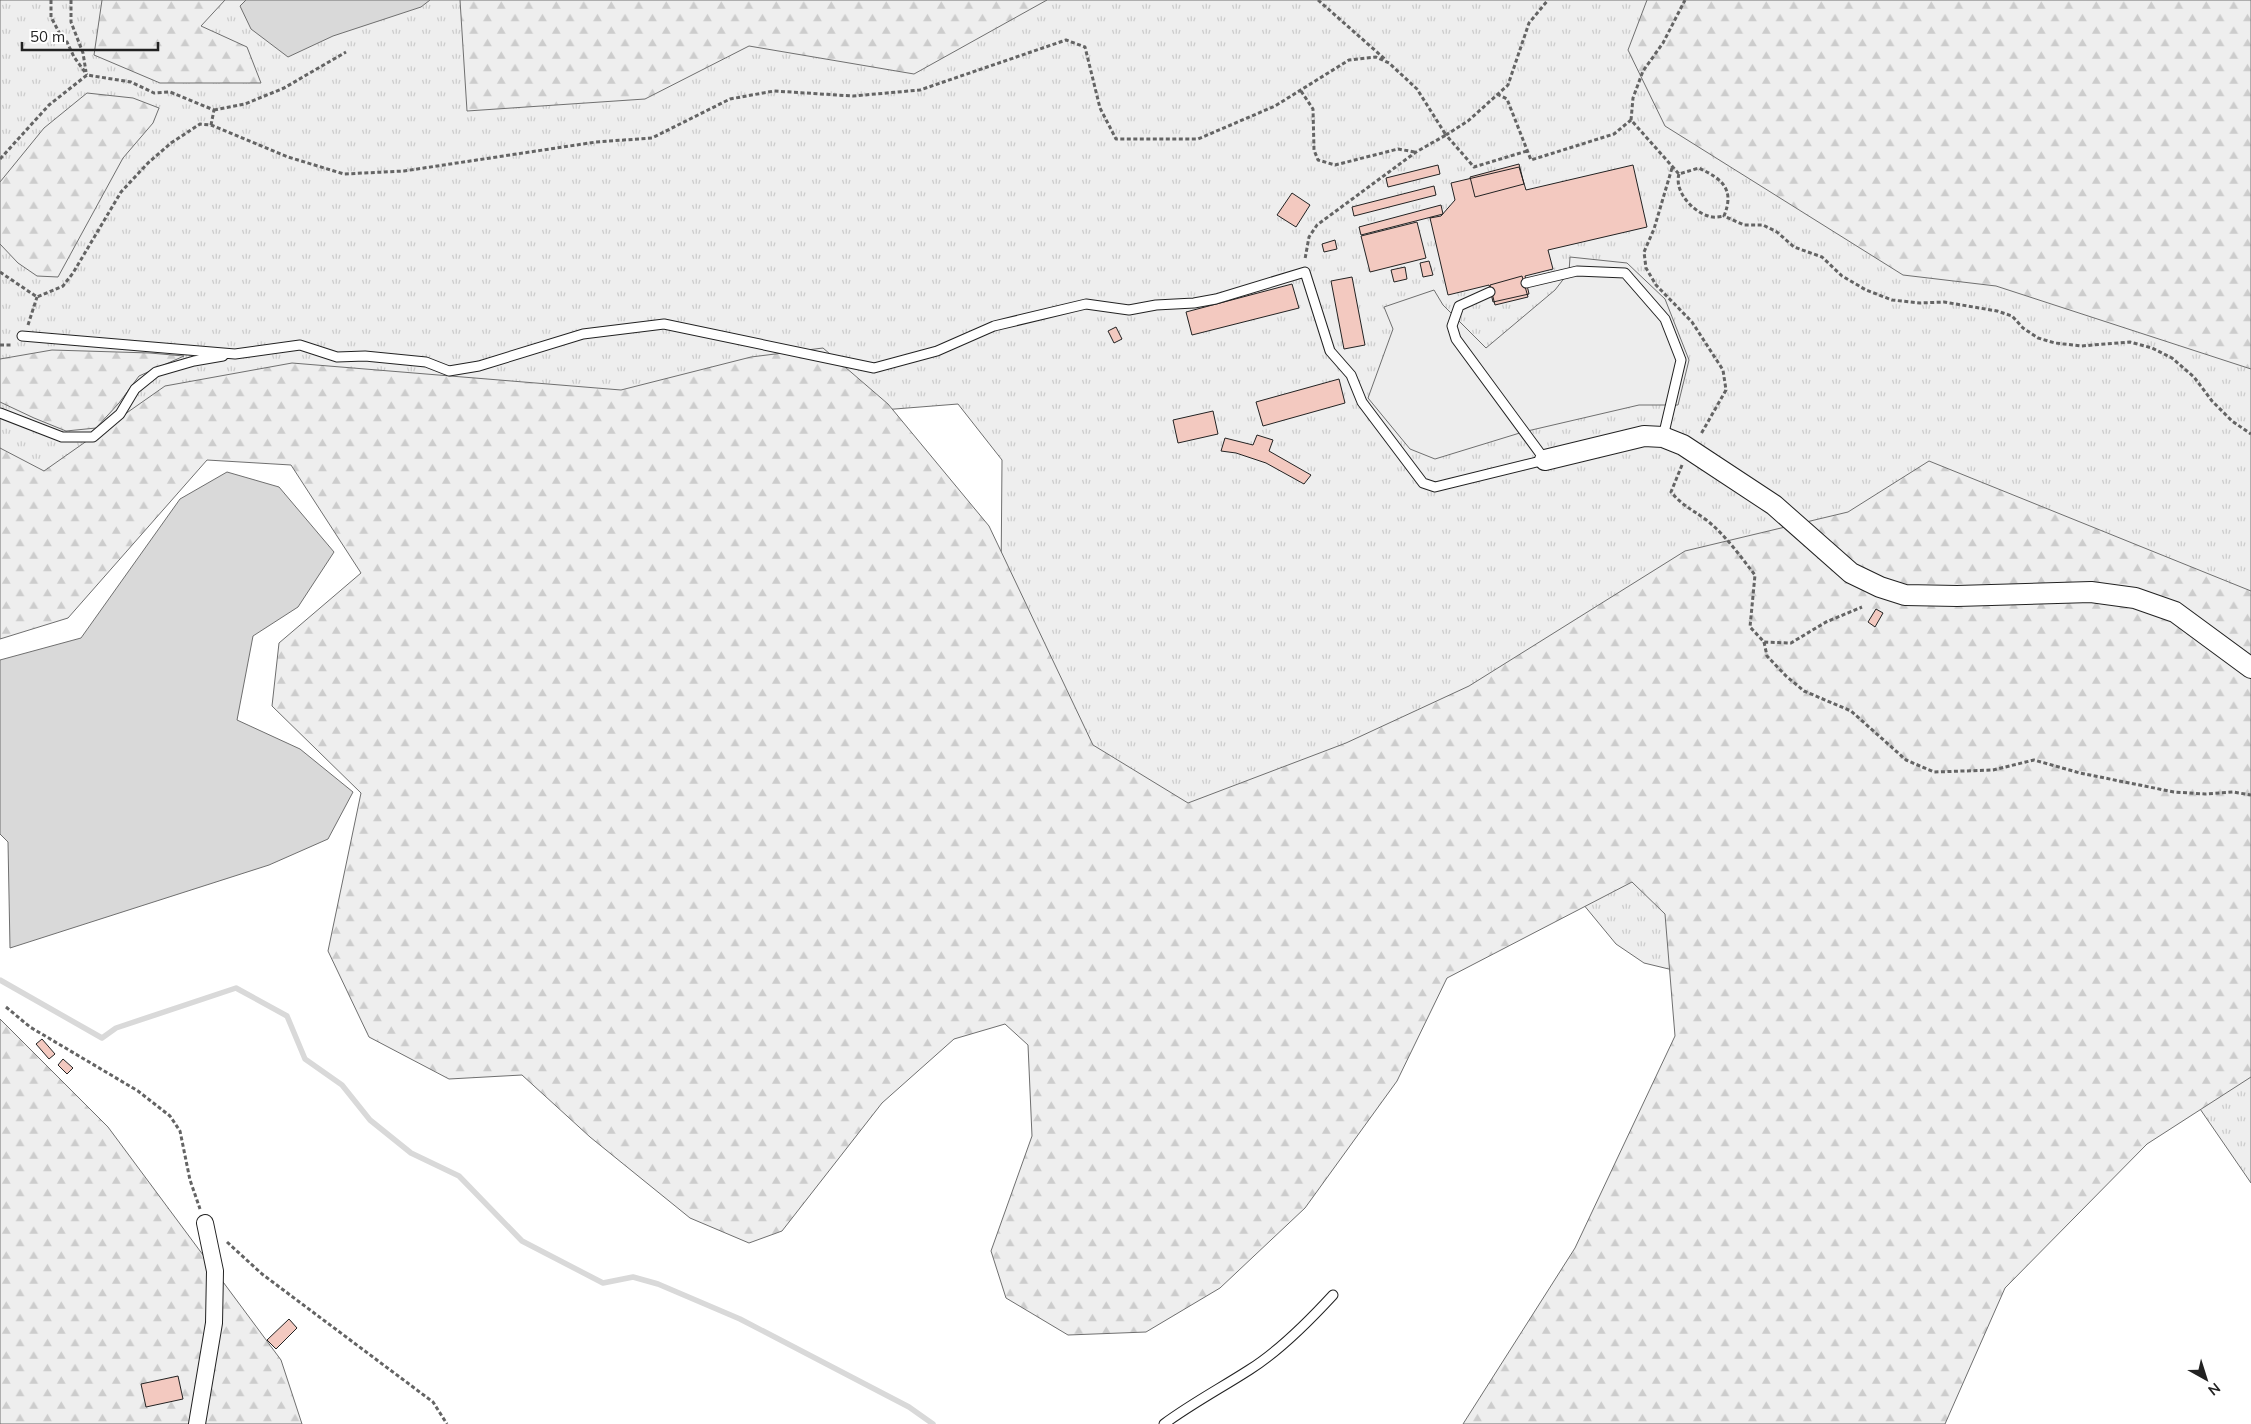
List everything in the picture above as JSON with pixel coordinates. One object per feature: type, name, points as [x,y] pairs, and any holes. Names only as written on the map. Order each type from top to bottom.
[{"type":"street","points":[[1545,460],[1644,436],[1663,438],[1682,444],[1774,505],[1851,573],[1880,588],[1905,595],[1957,596],[2091,592],[2135,598],[2175,612],[2251,668]]},
{"type":"street","points":[[197,1424],[214,1322],[215,1271],[205,1223]]},
{"type":"lane","points":[[1526,283],[1577,271],[1625,273],[1638,285],[1665,319],[1681,360],[1663,438]]},
{"type":"lane","points":[[0,413],[62,437],[93,437],[120,414],[135,389],[156,372],[194,361],[300,345],[337,357],[365,356],[426,362],[450,371],[479,366],[583,334],[664,324],[874,368],[937,351],[994,326],[1086,304],[1129,310],[1156,305],[1194,303],[1216,299],[1306,272],[1330,351],[1351,375],[1362,402],[1423,483],[1435,487],[1545,460],[1456,339],[1452,326],[1459,306],[1490,292]]},
{"type":"lane","points":[[22,336],[235,354]]},
{"type":"lane","points":[[1164,1424],[1226,1382],[1250,1369],[1309,1322],[1333,1296]]},
{"type":"path","points":[[51,0],[51,17],[74,57],[87,75],[131,82],[154,93],[170,92],[214,110],[245,104],[284,88],[346,52]]},
{"type":"path","points":[[71,0],[71,22],[83,53],[87,75]]},
{"type":"path","points":[[1318,0],[1417,89],[1446,136],[1474,167],[1527,150]]},
{"type":"path","points":[[1306,272],[1304,260],[1309,237],[1317,225],[1416,152],[1446,136],[1468,121],[1508,85],[1529,23],[1548,0]]},
{"type":"path","points":[[1497,94],[1507,99],[1531,160],[1614,134],[1631,120],[1633,98],[1643,71],[1663,43],[1685,0]]},
{"type":"path","points":[[0,272],[36,297],[64,286],[121,192],[148,163],[171,143],[200,124],[211,125],[288,157],[344,174],[404,171],[596,142],[652,138],[730,99],[774,91],[853,96],[920,90],[1066,40],[1085,47],[1100,108],[1116,139],[1198,139],[1275,106],[1348,60],[1376,57],[1389,63]]},
{"type":"path","points":[[0,159],[49,105],[87,75]]},
{"type":"path","points":[[1301,91],[1313,109],[1313,144],[1318,160],[1336,164],[1398,149],[1416,152]]},
{"type":"path","points":[[211,125],[214,110]]},
{"type":"path","points":[[1631,120],[1679,174]]},
{"type":"path","points":[[1672,168],[1654,229],[1644,252],[1646,268],[1656,285],[1692,322],[1723,370],[1726,390],[1700,436]]},
{"type":"path","points":[[1679,174],[1699,168],[1715,176],[1726,188],[1730,203],[1724,216]]},
{"type":"path","points":[[1679,174],[1678,180],[1681,190],[1685,198],[1695,209],[1709,217],[1724,216],[1744,225],[1763,225],[1777,232],[1794,247],[1822,257],[1842,276],[1866,290],[1892,300],[1920,303],[1944,302],[1997,311],[2012,316],[2023,328],[2038,338],[2055,343],[2081,346],[2130,342],[2152,348],[2180,364],[2212,401],[2232,420],[2251,434]]},
{"type":"path","points":[[1682,464],[1671,492],[1683,506],[1705,519],[1721,533],[1755,575],[1750,627],[1764,642],[1767,656],[1786,676],[1804,690],[1851,711],[1906,760],[1934,772],[1993,770],[2034,760],[2080,773],[2174,792],[2205,794],[2233,792],[2251,795]]},
{"type":"path","points":[[1764,642],[1791,643],[1826,622],[1862,607]]},
{"type":"path","points":[[6,1007],[30,1027],[138,1091],[170,1116],[180,1131],[190,1180],[205,1223],[262,1274],[433,1402],[446,1424]]},
{"type":"green space","points":[[0,0],[2251,0],[2251,1183],[2134,1013],[1764,992],[1644,963],[1616,944],[1493,795],[1136,846],[1000,703],[1002,460],[958,404],[705,424],[212,405],[0,510]]},
{"type":"green space","points":[[102,0],[225,0],[201,26],[247,47],[261,83],[160,83],[94,55]]},
{"type":"green space","points":[[460,0],[1047,0],[914,74],[749,46],[645,99],[467,111]]},
{"type":"green space","points":[[1647,0],[2251,0],[2251,369],[1996,286],[1903,275],[1665,126],[1628,50]]},
{"type":"green space","points":[[87,93],[133,98],[159,108],[153,123],[123,158],[58,277],[37,276],[18,263],[0,244],[0,182],[44,128]]},
{"type":"green space","points":[[823,348],[888,404],[989,526],[1093,745],[1188,803],[1346,743],[1469,686],[1685,551],[1848,512],[1929,461],[2251,591],[2251,1077],[2147,1144],[2005,1288],[1945,1424],[1463,1424],[1575,1248],[1675,1036],[1665,914],[1632,882],[1447,978],[1397,1081],[1305,1208],[1220,1288],[1146,1332],[1068,1335],[1006,1298],[991,1251],[1032,1136],[1028,1045],[1005,1024],[954,1039],[882,1103],[782,1231],[749,1243],[690,1218],[590,1137],[522,1075],[449,1079],[369,1037],[328,951],[361,793],[272,706],[279,643],[361,573],[291,465],[207,460],[68,618],[0,639],[0,448],[44,471],[165,386],[292,363],[621,390],[751,357]]},
{"type":"green space","points":[[52,350],[184,356],[139,376],[119,403],[96,428],[66,431],[0,402],[0,359]]},
{"type":"green space","points":[[0,1019],[108,1127],[281,1360],[302,1424],[0,1424]]},
{"type":"shaded area","points":[[246,0],[430,0],[421,7],[333,36],[288,57],[251,29],[240,6]]},
{"type":"shaded area","points":[[1570,257],[1627,263],[1665,299],[1689,360],[1678,405],[1639,405],[1523,432],[1435,459],[1410,449],[1368,398],[1393,329],[1384,307],[1434,290],[1443,305],[1486,348],[1555,290],[1569,272]]},
{"type":"shaded area","points":[[227,472],[279,487],[334,552],[298,607],[253,636],[237,720],[300,749],[353,792],[328,839],[269,865],[10,948],[8,842],[0,834],[0,660],[81,638],[180,499]]},
{"type":"building","points":[[1519,164],[1524,184],[1475,197],[1470,177]]},
{"type":"building","points":[[1438,165],[1440,174],[1388,187],[1386,178]]},
{"type":"building","points":[[1633,165],[1647,227],[1548,250],[1553,269],[1525,276],[1529,294],[1493,302],[1489,285],[1448,295],[1430,218],[1441,216],[1455,200],[1451,183],[1519,167],[1526,190]]},
{"type":"building","points":[[1434,186],[1436,195],[1354,216],[1352,207]]},
{"type":"building","points":[[1292,193],[1310,205],[1296,227],[1277,215]]},
{"type":"building","points":[[1441,205],[1443,214],[1361,235],[1359,227]]},
{"type":"building","points":[[1417,222],[1426,258],[1370,272],[1361,236]]},
{"type":"building","points":[[1335,240],[1337,249],[1324,252],[1322,244]]},
{"type":"building","points":[[1429,261],[1433,275],[1423,277],[1420,263]]},
{"type":"building","points":[[1405,267],[1407,279],[1394,282],[1391,270]]},
{"type":"building","points":[[1522,276],[1528,297],[1495,305],[1490,285]]},
{"type":"building","points":[[1352,277],[1365,345],[1344,349],[1331,281]]},
{"type":"building","points":[[1292,284],[1299,308],[1192,335],[1186,312]]},
{"type":"building","points":[[1116,327],[1122,339],[1114,343],[1108,331]]},
{"type":"building","points":[[1339,379],[1345,403],[1263,426],[1256,402]]},
{"type":"building","points":[[1213,411],[1218,434],[1178,443],[1173,420]]},
{"type":"building","points":[[1257,435],[1273,440],[1269,451],[1311,475],[1304,484],[1266,463],[1236,453],[1221,451],[1225,438],[1253,445]]},
{"type":"building","points":[[1876,609],[1883,613],[1875,627],[1868,622]]},
{"type":"building","points":[[42,1039],[55,1054],[49,1059],[36,1044]]},
{"type":"building","points":[[63,1059],[73,1068],[67,1074],[58,1065]]},
{"type":"building","points":[[289,1319],[297,1328],[276,1349],[267,1340]]},
{"type":"building","points":[[178,1376],[183,1399],[146,1407],[141,1384]]},
{"type":"waterway","points":[[0,980],[102,1038],[116,1028],[236,988],[287,1016],[305,1059],[342,1085],[370,1120],[411,1153],[459,1176],[522,1241],[603,1283],[633,1277],[658,1284],[740,1319],[909,1407],[933,1424]]}]
